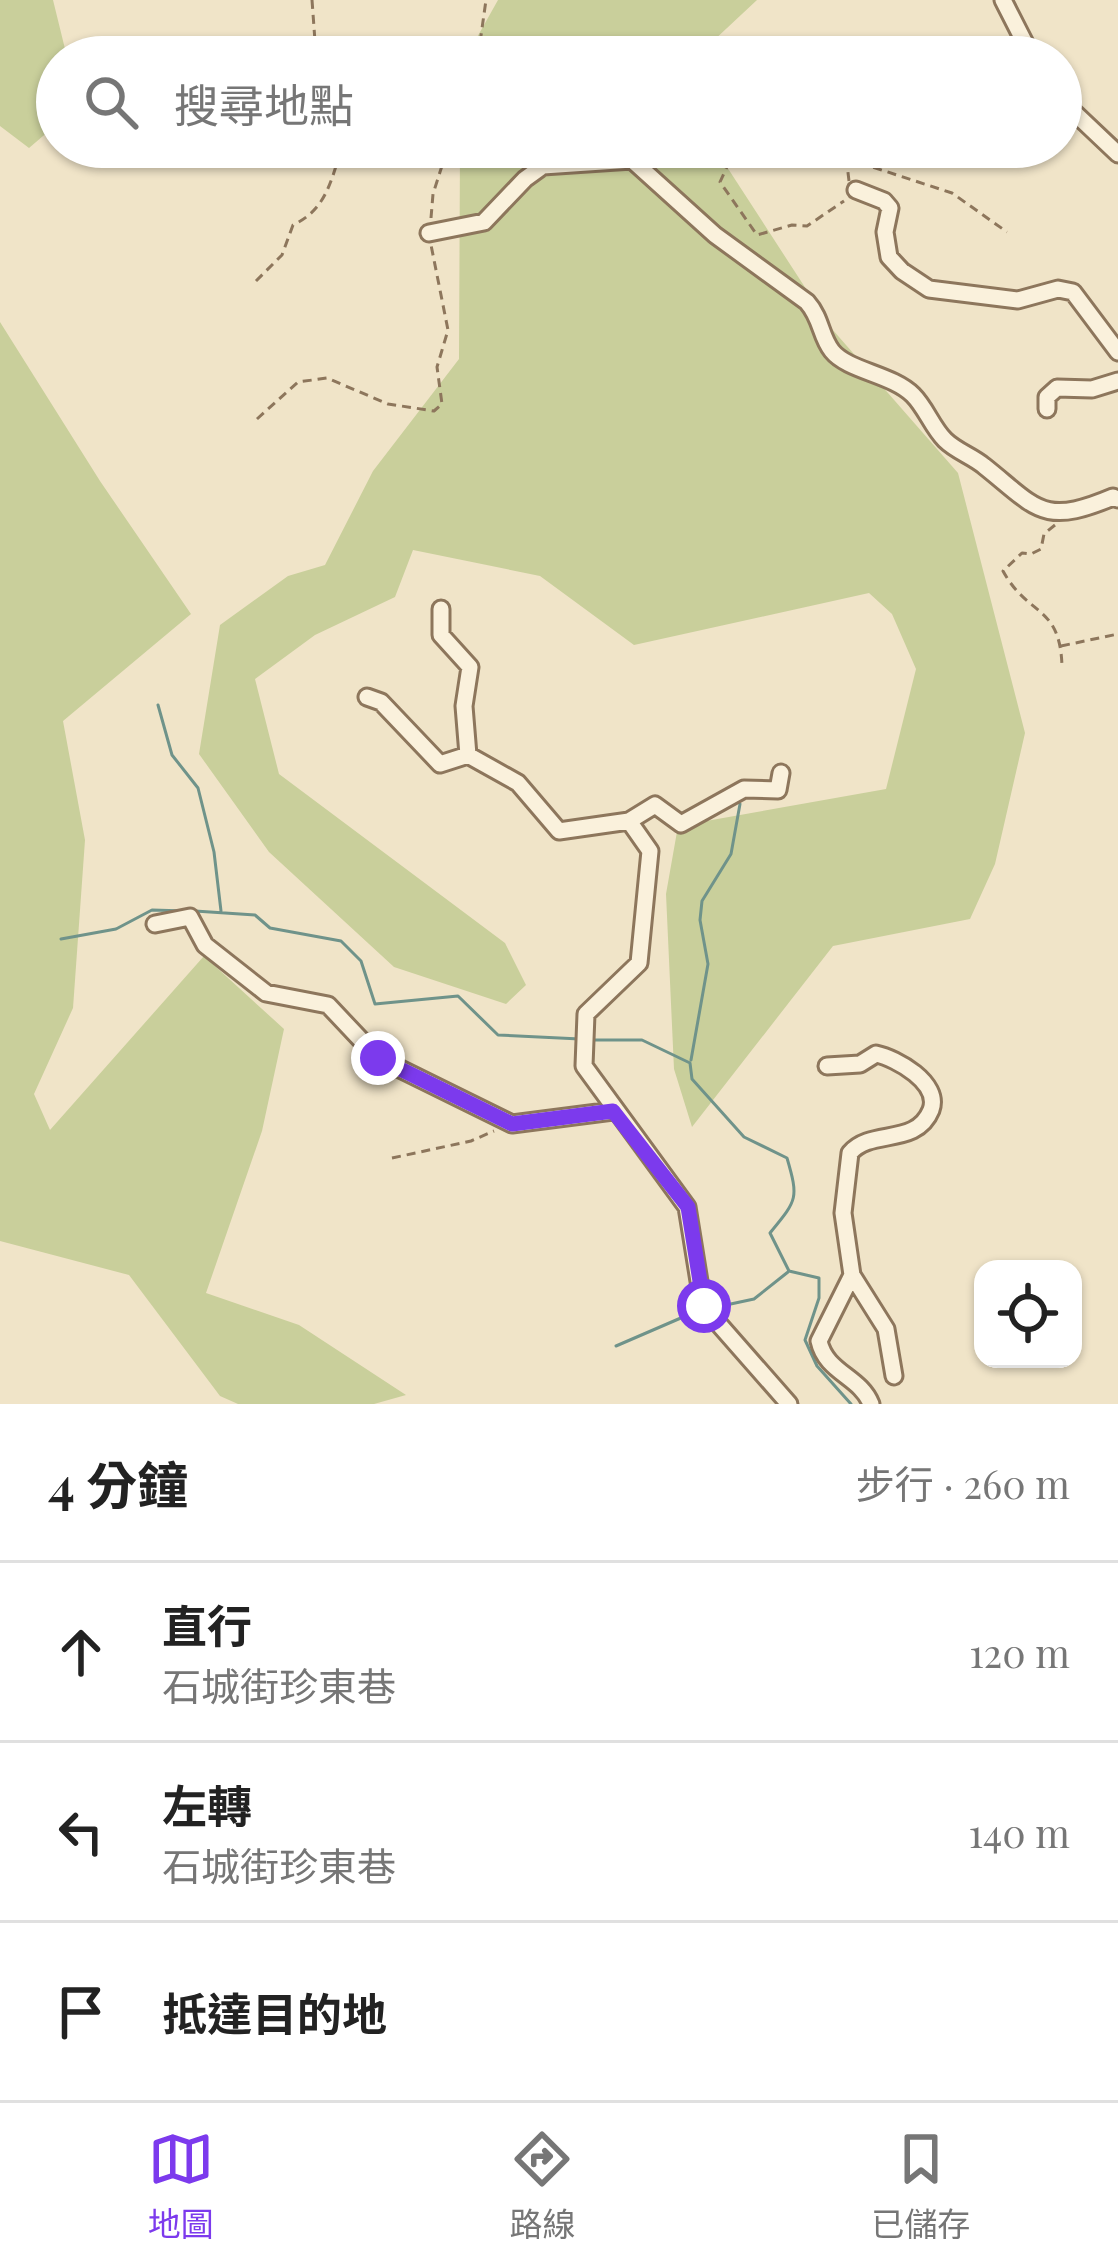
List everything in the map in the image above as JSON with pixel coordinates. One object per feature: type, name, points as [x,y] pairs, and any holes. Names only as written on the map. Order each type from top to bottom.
[{"type":"street","points":[[1003,0],[1021,36]]},
{"type":"street","points":[[1082,120],[1118,154]]},
{"type":"street","points":[[430,233],[484,222],[540,168]]},
{"type":"street","points":[[641,168],[715,235],[807,302],[819,315],[827,343],[837,356],[907,390],[944,440],[1015,495],[1036,509],[1052,512],[1088,507],[1113,497],[1118,500]]},
{"type":"street","points":[[856,190],[890,208],[885,232],[890,256],[919,284],[952,294],[1018,300],[1058,289],[1072,292],[1116,343]]},
{"type":"street","points":[[1047,409],[1047,397],[1057,388],[1092,389],[1118,381]]},
{"type":"street","points":[[441,609],[441,635],[470,667],[464,706],[468,755]]},
{"type":"street","points":[[368,697],[381,702],[440,764],[468,755],[518,783],[560,831],[629,821],[656,806],[681,824],[744,789],[778,790],[781,773]]},
{"type":"street","points":[[629,821],[650,851],[639,963],[586,1014],[584,1066],[688,1207],[704,1306],[789,1404]]},
{"type":"street","points":[[155,924],[190,917],[205,945],[266,993],[328,1005],[378,1058],[512,1124],[613,1111]]},
{"type":"street","points":[[827,1066],[860,1064],[876,1054],[892,1058],[929,1091],[932,1100],[931,1112],[912,1130],[897,1138],[866,1139],[850,1153],[843,1213],[852,1275],[886,1329],[894,1376]]},
{"type":"street","points":[[852,1275],[819,1341],[828,1365],[864,1391],[871,1404]]},
{"type":"path","points":[[312,0],[315,36]]},
{"type":"path","points":[[481,36],[487,0]]},
{"type":"path","points":[[256,281],[282,255],[293,225],[312,216],[335,168]]},
{"type":"path","points":[[257,419],[298,382],[327,378],[388,404],[434,411],[442,404],[437,367],[448,330],[430,233],[433,194],[441,168]]},
{"type":"path","points":[[1060,521],[1044,534],[1041,549],[1022,553],[1004,571],[1022,597],[1054,623],[1062,667]]},
{"type":"path","points":[[1061,646],[1118,634]]},
{"type":"path","points":[[392,1157],[471,1141],[512,1124]]},
{"type":"green space","points":[[0,0],[53,0],[62,36],[36,36],[36,142],[29,148],[0,126]]},
{"type":"green space","points":[[498,0],[757,0],[718,36],[478,36]]},
{"type":"green space","points":[[460,168],[728,168],[832,329],[958,473],[1025,733],[995,864],[970,919],[833,946],[692,1127],[674,1069],[666,894],[678,826],[886,789],[916,669],[892,614],[869,593],[634,645],[540,576],[413,550],[395,597],[315,635],[255,679],[279,774],[505,943],[526,985],[506,1004],[394,967],[269,852],[199,754],[220,625],[288,576],[325,565],[373,471],[459,359]]},
{"type":"green space","points":[[0,322],[191,614],[63,721],[85,840],[73,1008],[34,1094],[50,1130],[204,956],[284,1029],[262,1131],[206,1293],[299,1325],[406,1395],[374,1404],[238,1404],[220,1396],[129,1275],[0,1241]]},
{"type":"waterway","points":[[158,705],[172,755],[198,788],[214,852],[221,911]]},
{"type":"waterway","points":[[691,1060],[708,964],[700,920],[702,901],[731,854],[740,804]]},
{"type":"waterway","points":[[61,939],[116,929],[152,910],[185,911]]},
{"type":"waterway","points":[[195,911],[255,915],[270,928],[341,941],[361,961],[375,1004],[458,996],[498,1035],[580,1039]]},
{"type":"waterway","points":[[589,1040],[642,1040],[690,1063],[692,1079],[744,1137],[787,1158],[793,1198],[770,1233],[789,1271],[819,1278],[819,1298],[805,1340],[817,1366],[851,1404]]},
{"type":"waterway","points":[[712,1308],[754,1299],[788,1272]]},
{"type":"waterway","points":[[616,1346],[697,1311]]},
{"type":"route","points":[[378,1058],[512,1124],[613,1111],[688,1207],[704,1306]]}]
